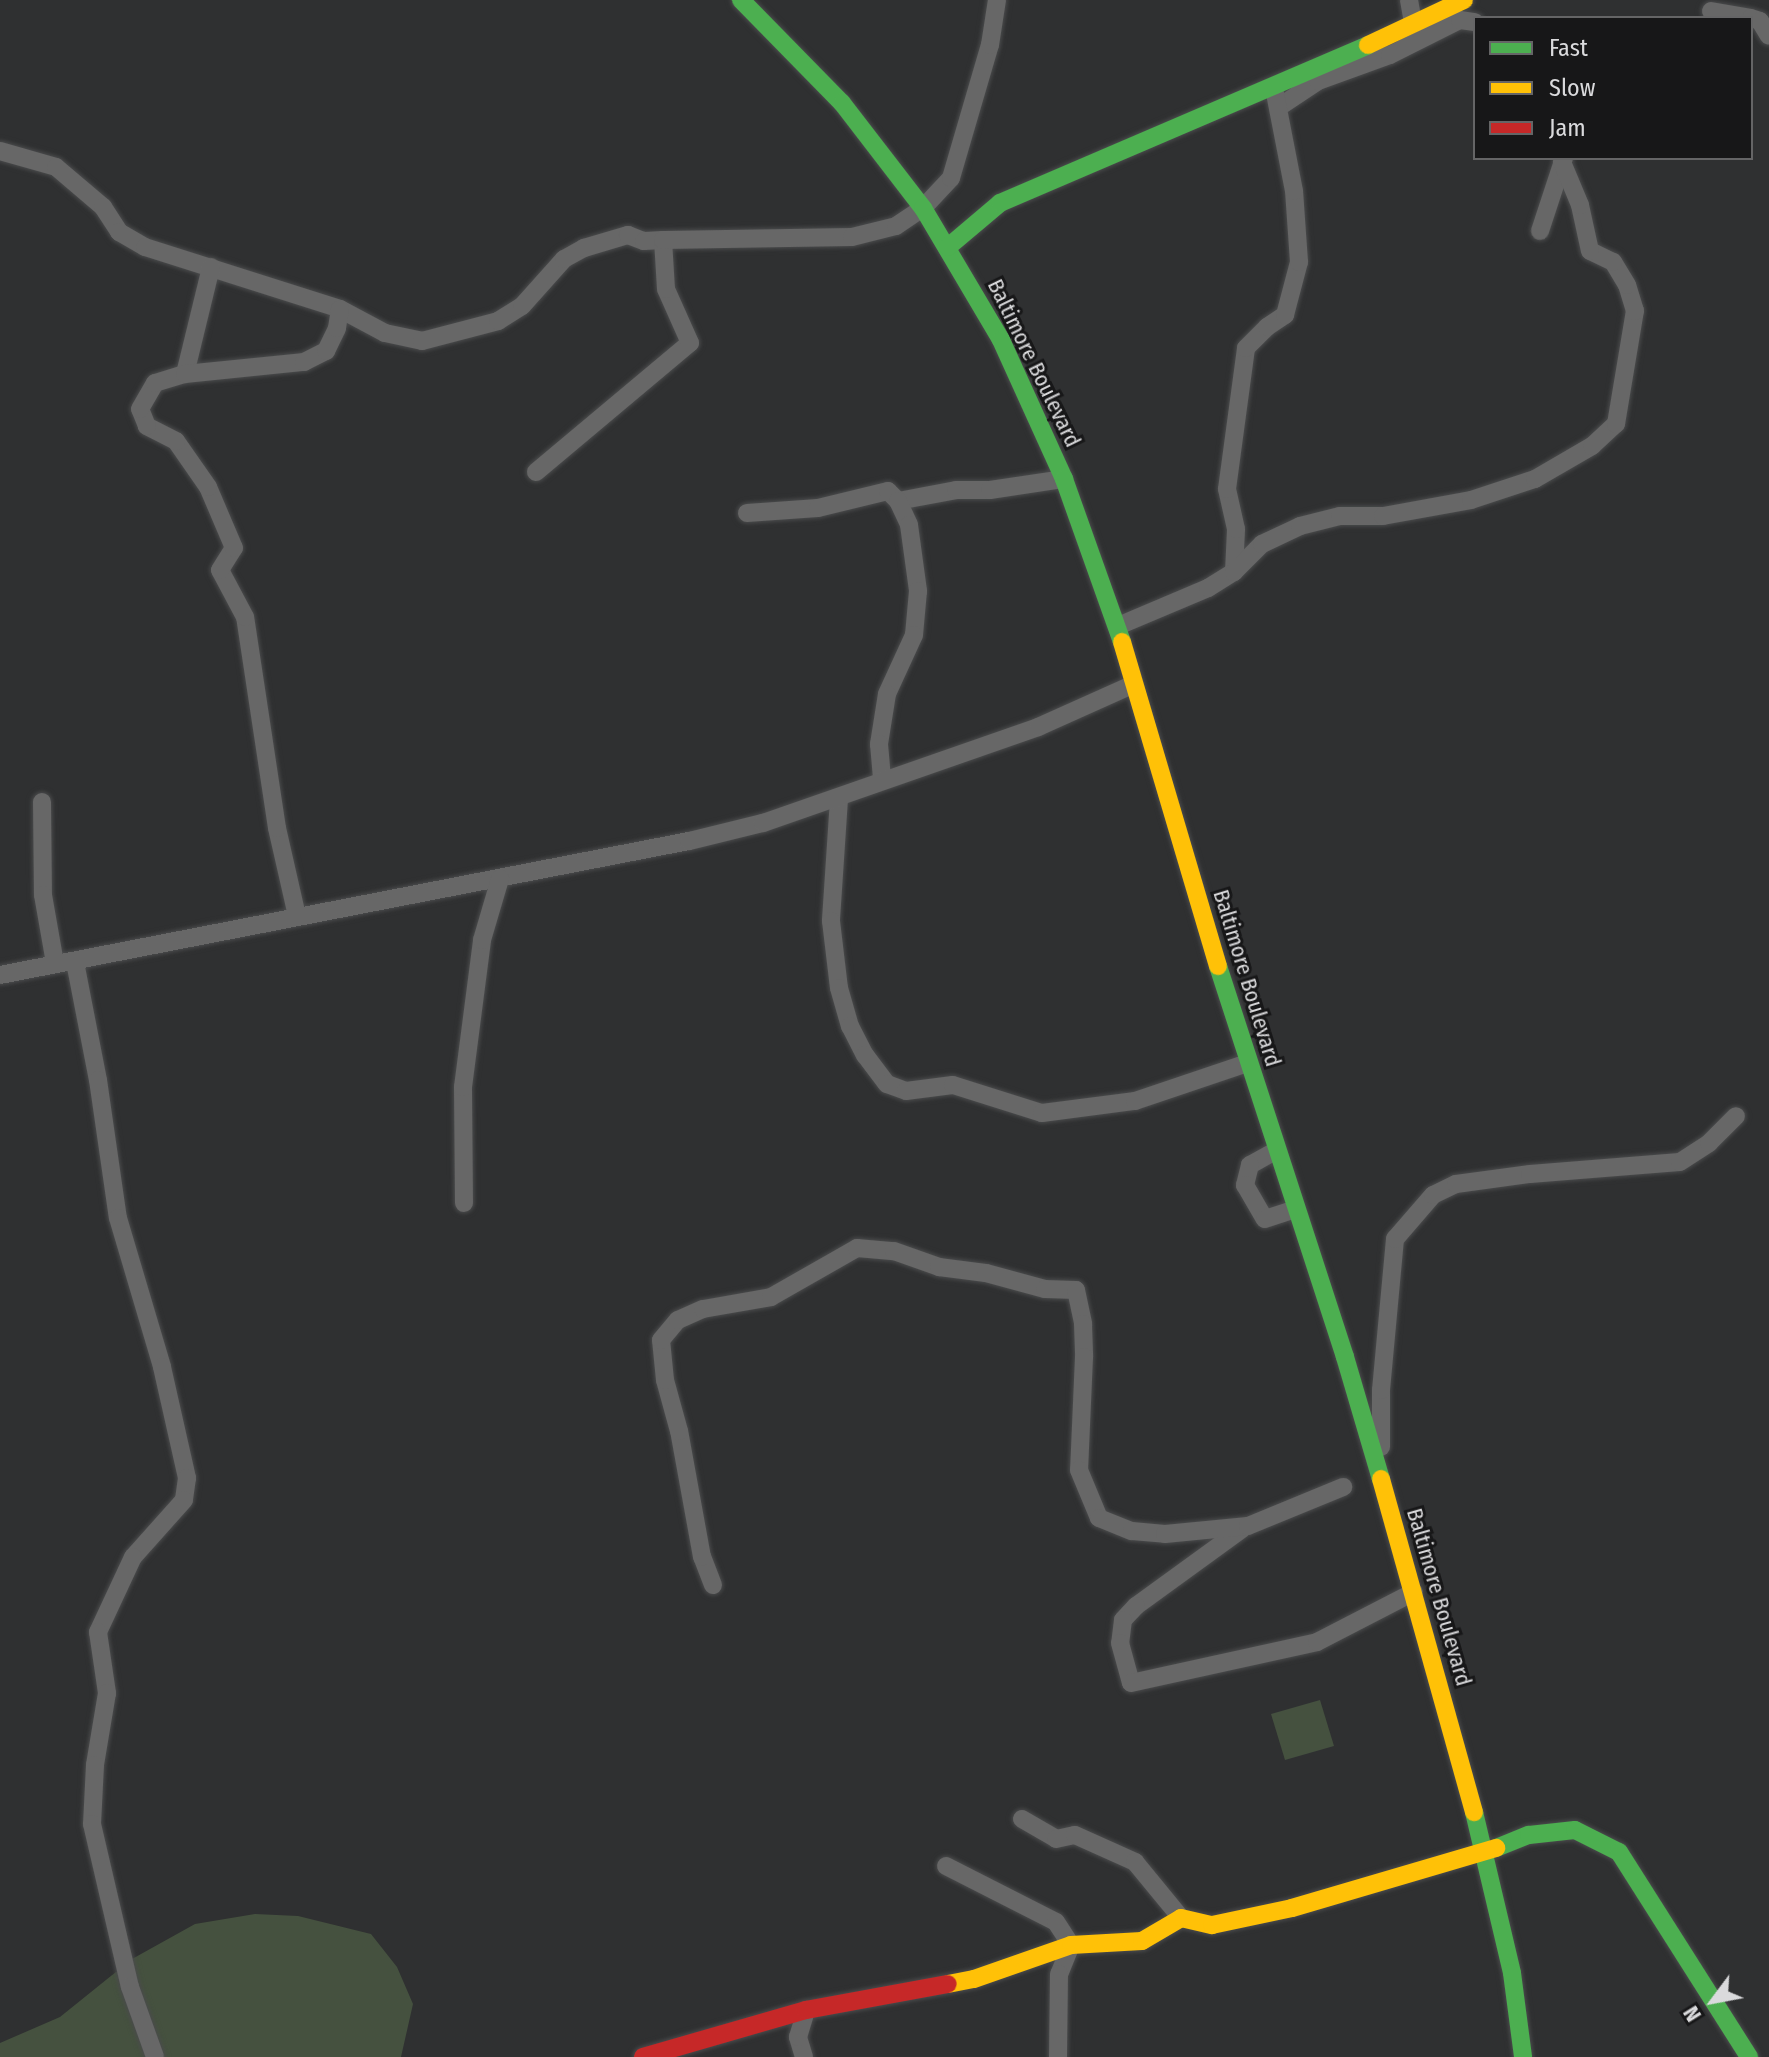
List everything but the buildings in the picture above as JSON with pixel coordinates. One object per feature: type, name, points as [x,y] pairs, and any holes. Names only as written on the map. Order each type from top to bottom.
[{"type":"main road","name":"Baltimore Boulevard","points":[[741,0],[842,103],[923,208],[1001,340],[1064,479],[1118,626],[1132,685],[1247,1063],[1296,1209],[1414,1592],[1485,1852],[1512,1973],[1523,2057]]},
{"type":"main road","points":[[948,247],[1000,203],[1274,88],[1464,0]]},
{"type":"main road","points":[[643,2057],[806,2010],[974,1979],[1071,1945],[1142,1941],[1181,1918],[1212,1925],[1279,1911],[1485,1852],[1529,1835],[1575,1830],[1619,1852],[1749,2057]]},
{"type":"street","points":[[0,151],[56,167],[103,207],[119,232],[145,247],[340,309],[385,333],[422,341],[462,333],[498,321],[522,306],[564,259],[584,248],[628,235],[644,241],[852,237],[896,226],[923,208],[951,178],[990,45],[997,0]]},
{"type":"street","points":[[1409,0],[1413,22]]},
{"type":"street","points":[[1708,10],[1740,16]]},
{"type":"street","points":[[1753,19],[1760,21],[1769,36]]},
{"type":"street","points":[[1279,107],[1318,81],[1390,55],[1460,20],[1473,22]]},
{"type":"street","points":[[1234,572],[1236,529],[1227,489],[1246,348],[1267,327],[1285,315],[1299,262],[1299,224],[1274,88]]},
{"type":"street","points":[[1118,626],[1208,588],[1234,572],[1262,544],[1300,526],[1340,516],[1383,516],[1471,500],[1535,479],[1592,446],[1616,424],[1635,311],[1627,285],[1613,262],[1590,251],[1580,205],[1563,160]]},
{"type":"street","points":[[1540,231],[1563,160]]},
{"type":"street","points":[[536,472],[690,343],[666,289],[663,240]]},
{"type":"street","points":[[185,374],[211,267]]},
{"type":"street","points":[[297,916],[277,828],[245,617],[220,570],[234,548],[208,487],[176,441],[147,426],[140,409],[155,383],[185,374],[304,362],[326,351],[337,328],[340,309]]},
{"type":"street","points":[[898,501],[956,490],[990,490],[1064,479]]},
{"type":"street","points":[[747,513],[818,508],[888,491],[898,501],[909,525],[918,591],[914,635],[887,694],[879,744],[882,779]]},
{"type":"street","points":[[0,975],[689,841],[839,799],[882,779],[1038,727],[1132,685]]},
{"type":"street","points":[[839,799],[831,921],[839,988],[850,1026],[865,1055],[887,1084],[906,1091],[953,1085],[1042,1113],[1135,1101],[1247,1063]]},
{"type":"street","points":[[42,802],[43,895],[55,963]]},
{"type":"street","points":[[464,1203],[463,1087],[482,940],[500,879]]},
{"type":"street","points":[[75,962],[98,1080],[118,1218],[162,1367],[187,1478],[184,1500],[133,1557],[98,1632],[107,1693],[95,1765],[92,1824],[130,1987],[155,2057]]},
{"type":"street","points":[[1381,1481],[1381,1390],[1391,1263],[1395,1239],[1413,1215],[1433,1195],[1456,1184],[1530,1174],[1680,1162],[1709,1143],[1736,1116]]},
{"type":"street","points":[[1277,1150],[1250,1165],[1245,1185],[1265,1219],[1296,1209]]},
{"type":"street","points":[[713,1585],[702,1557],[679,1431],[665,1380],[661,1340],[678,1320],[703,1309],[771,1297],[857,1248],[894,1251],[939,1267],[986,1273],[1045,1289],[1076,1290],[1083,1324],[1084,1357],[1079,1470],[1099,1518],[1132,1531],[1165,1534],[1248,1526]]},
{"type":"street","points":[[1343,1487],[1248,1526],[1225,1539],[1136,1606],[1123,1620],[1120,1643],[1131,1683],[1317,1642],[1414,1592]]},
{"type":"street","points":[[1022,1819],[1056,1839],[1075,1835],[1135,1862],[1181,1918]]},
{"type":"street","points":[[946,1866],[1056,1922],[1071,1945],[1059,1974],[1058,2057]]},
{"type":"street","points":[[804,2057],[798,2037],[806,2010]]},
{"type":"green space","points":[[1320,1700],[1334,1746],[1285,1760],[1271,1714]]},
{"type":"green space","points":[[255,1914],[298,1916],[371,1934],[397,1967],[413,2004],[401,2057],[0,2057],[0,2043],[60,2017],[132,1959],[195,1924]]},
{"type":"traffic: fast","points":[[741,0],[842,103],[923,208],[1001,340],[1064,479],[1122,642]]},
{"type":"traffic: fast","points":[[948,247],[1000,203],[1368,45]]},
{"type":"traffic: fast","points":[[1218,966],[1345,1357],[1381,1479]]},
{"type":"traffic: fast","points":[[1474,1812],[1512,1973],[1523,2057]]},
{"type":"traffic: fast","points":[[1496,1848],[1529,1835],[1575,1830],[1619,1852],[1749,2057]]},
{"type":"traffic: slow","points":[[1368,45],[1464,0]]},
{"type":"traffic: slow","points":[[1122,642],[1218,966]]},
{"type":"traffic: slow","points":[[1381,1479],[1474,1812]]},
{"type":"traffic: slow","points":[[948,1984],[974,1979],[1071,1945],[1142,1941],[1181,1918],[1212,1925],[1292,1908],[1496,1848]]},
{"type":"traffic: jam","points":[[643,2057],[806,2010],[948,1984]]}]
